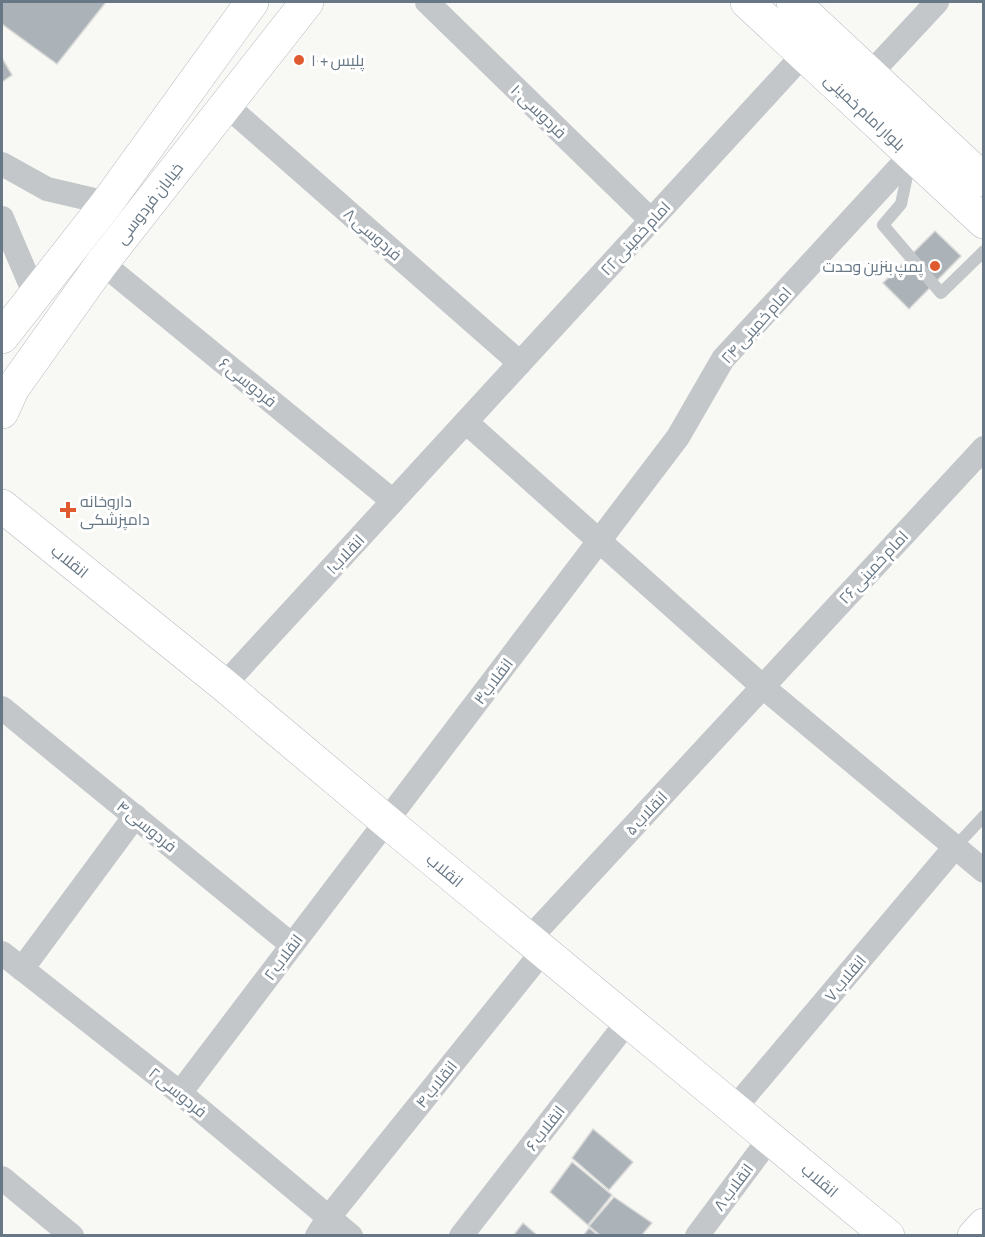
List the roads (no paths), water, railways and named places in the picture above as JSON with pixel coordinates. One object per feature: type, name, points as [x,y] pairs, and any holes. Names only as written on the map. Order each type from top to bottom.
[{"type":"main road","name":"خیابان فردوسی","points":[[2,337],[107,203],[252,2]]},
{"type":"main road","name":"خیابان فردوسی","points":[[2,412],[13,388],[102,263],[307,2]]},
{"type":"main road","name":"بلوار امام خمینی","points":[[747,2],[984,222]]},
{"type":"main road","name":"بلوار امام خمینی","points":[[793,2],[984,180]]},
{"type":"main road","name":"انقلاب","points":[[2,506],[224,685],[888,1236]]},
{"type":"main road","points":[[974,1236],[984,1225]]},
{"type":"street","name":"فردوسی ۱۰","points":[[427,2],[651,220]]},
{"type":"street","points":[[870,74],[937,2]]},
{"type":"street","name":"امام خمینی ۲۲","points":[[466,422],[804,54]]},
{"type":"street","name":"فردوسی ۸","points":[[226,105],[520,363]]},
{"type":"street","name":"امام خمینی ۲۴","points":[[599,540],[678,437],[723,359],[911,155]]},
{"type":"street","points":[[2,164],[47,189],[107,203]]},
{"type":"street","points":[[2,218],[34,295]]},
{"type":"street","name":"فردوسی ۶","points":[[102,263],[393,501]]},
{"type":"street","points":[[466,422],[763,687],[984,871]]},
{"type":"street","name":"انقلاب۱","points":[[224,685],[466,422]]},
{"type":"street","name":"امام خمینی ۲۶","points":[[763,687],[984,448]]},
{"type":"street","name":"انقلاب۳","points":[[386,821],[599,540]]},
{"type":"street","name":"انقلاب ۵","points":[[536,945],[763,687]]},
{"type":"street","name":"فردوسی ۴","points":[[2,708],[292,945]]},
{"type":"street","points":[[22,969],[135,816]]},
{"type":"street","name":"انقلاب ۲","points":[[180,1093],[386,821]]},
{"type":"street","name":"انقلاب ۷","points":[[734,1109],[955,847]]},
{"type":"street","name":"انقلاب ۴","points":[[323,1226],[536,945]]},
{"type":"street","name":"فردوسی ۲","points":[[2,953],[180,1093],[323,1226],[351,1236]]},
{"type":"street","name":"انقلاب ۶","points":[[461,1236],[628,1021]]},
{"type":"street","name":"انقلاب ۸","points":[[697,1236],[770,1138]]},
{"type":"street","points":[[2,1178],[72,1236]]},
{"type":"lane","points":[[911,155],[901,204],[884,225],[941,293],[984,251]]},
{"type":"lane","points":[[955,847],[984,816]]},
{"type":"place","name":"پلیس +۱۰","points":[[299,60]]},
{"type":"place","name":"پمپ بنزین وحدت","points":[[935,266]]},
{"type":"place","name":"داروخانه دامپزشکی","points":[[68,510]]}]
